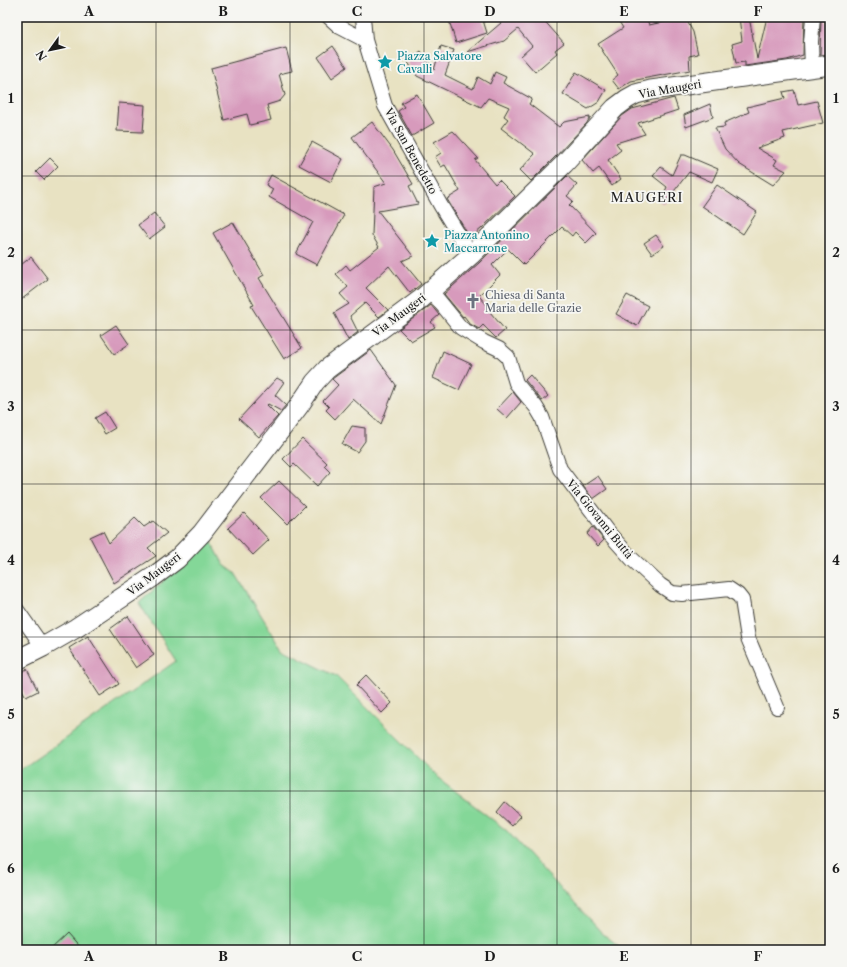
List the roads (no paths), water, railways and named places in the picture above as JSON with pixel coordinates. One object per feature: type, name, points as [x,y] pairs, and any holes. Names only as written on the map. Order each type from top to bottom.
[{"type":"street","points":[[328,17],[340,27],[365,40]]},
{"type":"street","name":"Via San Benedetto","points":[[362,17],[365,40],[385,106],[441,206],[471,255]]},
{"type":"street","points":[[813,17],[811,42],[824,69]]},
{"type":"street","name":"Via Maugeri","points":[[17,660],[76,628],[153,577],[177,559],[202,533],[299,406],[315,382],[327,369],[420,300],[471,255],[564,164],[615,108],[627,99],[636,94],[651,90],[824,69]]},
{"type":"street","name":"Via Giovanni Buttà","points":[[431,291],[461,328],[499,349],[508,357],[516,383],[536,407],[542,417],[560,469],[607,531],[632,559],[660,585],[672,593],[682,594],[729,589],[738,595],[742,600],[748,638],[777,707]]},
{"type":"street","points":[[17,610],[43,647]]},
{"type":"place","name":"Piazza Salvatore Cavalli","points":[[385,62]]},
{"type":"place","name":"Piazza Antonino Maccarrone","points":[[432,241]]},
{"type":"place","name":"Chiesa di Santa Maria delle Grazie","points":[[473,301]]},
{"type":"district","name":"MAUGERI","points":[[647,197]]}]
